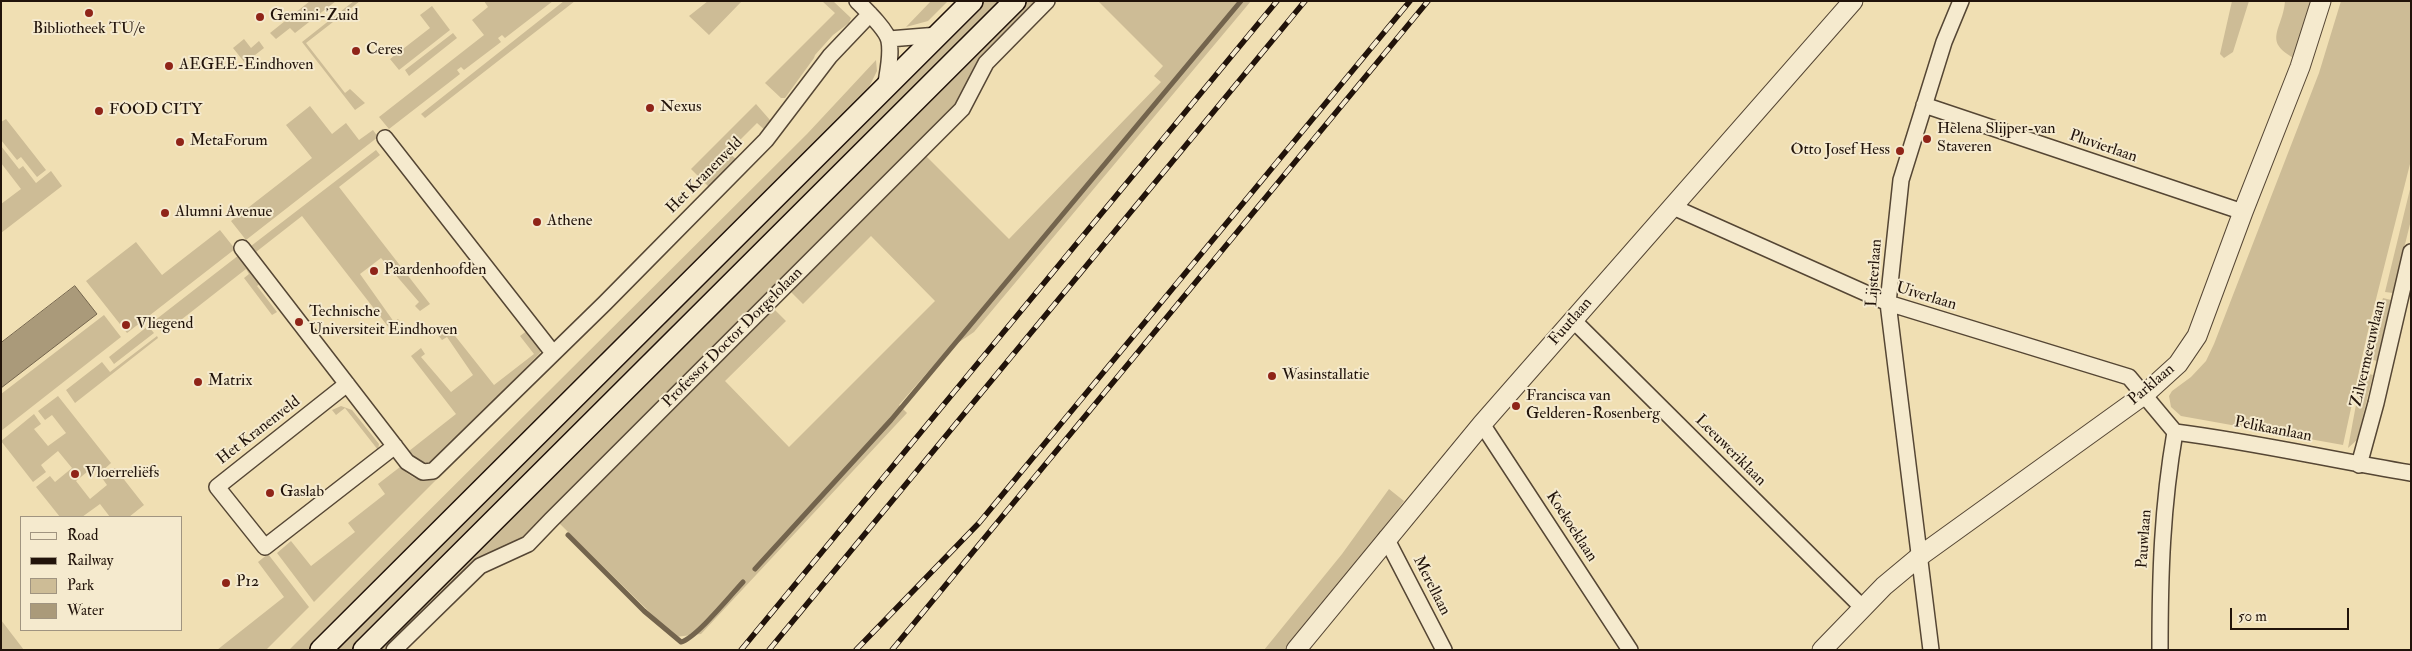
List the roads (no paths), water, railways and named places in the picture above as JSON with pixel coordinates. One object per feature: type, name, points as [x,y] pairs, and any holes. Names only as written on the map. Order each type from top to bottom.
[{"type":"main road","points":[[321,650],[972,1]]},
{"type":"main road","points":[[364,650],[1015,1]]},
{"type":"street","points":[[857,1],[870,14],[889,39],[885,88]]},
{"type":"street","name":"Professor Doctor Dorgelolaan","points":[[394,650],[480,566],[528,544],[962,109],[986,63],[1047,1]]},
{"type":"street","name":"Fuutlaan","points":[[1296,650],[1386,538],[1482,424],[1853,1]]},
{"type":"street","name":"Lijsterlaan","points":[[1931,650],[1888,303],[1901,180],[1944,42],[1961,1]]},
{"type":"street","name":"Parklaan","points":[[1822,650],[1884,586],[1920,556],[2145,394],[2178,364],[2197,336],[2242,212],[2300,67],[2321,1]]},
{"type":"street","name":"Het Kranenveld","points":[[242,248],[395,446],[414,468],[428,472],[438,468],[766,140],[830,56],[870,14]]},
{"type":"street","points":[[889,39],[938,35]]},
{"type":"street","name":"Pluvierlaan","points":[[1924,105],[2242,212]]},
{"type":"street","points":[[385,138],[553,352]]},
{"type":"street","name":"Uiverlaan","points":[[1672,207],[1888,303],[2129,377],[2145,394]]},
{"type":"street","name":"Zilvermeeuwlaan","points":[[2359,464],[2376,403],[2411,252]]},
{"type":"street","name":"Leeuweriklaan","points":[[1573,320],[1863,608]]},
{"type":"street","name":"Het Kranenveld","points":[[347,384],[217,487],[265,547],[395,446]]},
{"type":"street","points":[[2145,394],[2175,432]]},
{"type":"street","name":"Koekoeklaan","points":[[1482,424],[1630,650]]},
{"type":"street","name":"Pelikaanlaan","points":[[2175,432],[2232,439],[2411,473]]},
{"type":"street","name":"Pauwlaan","points":[[2160,650],[2160,557],[2165,488],[2175,432]]},
{"type":"street","name":"Merellaan","points":[[1386,538],[1444,650]]},
{"type":"water","points":[[75,286],[97,314],[1,388],[1,343]]},
{"type":"waterway","points":[[755,569],[891,420],[1241,1]]},
{"type":"waterway","points":[[568,535],[644,611],[681,642],[704,625],[743,582]]},
{"type":"railway","points":[[741,650],[1277,1]]},
{"type":"railway","points":[[769,650],[1305,1]]},
{"type":"railway","points":[[856,650],[979,523],[1410,1]]},
{"type":"railway","points":[[892,650],[1428,1]]},
{"type":"place","name":"Bibliotheek TU/e","points":[[89,13]]},
{"type":"place","name":"Gemini-Zuid","points":[[260,17]]},
{"type":"place","name":"Ceres","points":[[356,51]]},
{"type":"place","name":"AEGEE-Eindhoven","points":[[169,66]]},
{"type":"place","name":"Nexus","points":[[650,108]]},
{"type":"place","name":"FOOD CITY","points":[[99,111]]},
{"type":"place","name":"Helena Slijper-van Staveren","points":[[1927,139]]},
{"type":"place","name":"MetaForum","points":[[180,142]]},
{"type":"place","name":"Otto Josef Hess","points":[[1900,151]]},
{"type":"place","name":"Alumni Avenue","points":[[165,213]]},
{"type":"place","name":"Athene","points":[[537,222]]},
{"type":"place","name":"Paardenhoofden","points":[[374,271]]},
{"type":"place","name":"Technische Universiteit Eindhoven","points":[[299,322]]},
{"type":"place","name":"Vliegend","points":[[126,325]]},
{"type":"place","name":"Wasinstallatie","points":[[1272,376]]},
{"type":"place","name":"Matrix","points":[[198,382]]},
{"type":"place","name":"Francisca van Gelderen-Rosenberg","points":[[1516,406]]},
{"type":"place","name":"Vloerreliëfs","points":[[75,474]]},
{"type":"place","name":"Gaslab","points":[[270,493]]},
{"type":"place","name":"P12","points":[[226,583]]}]
